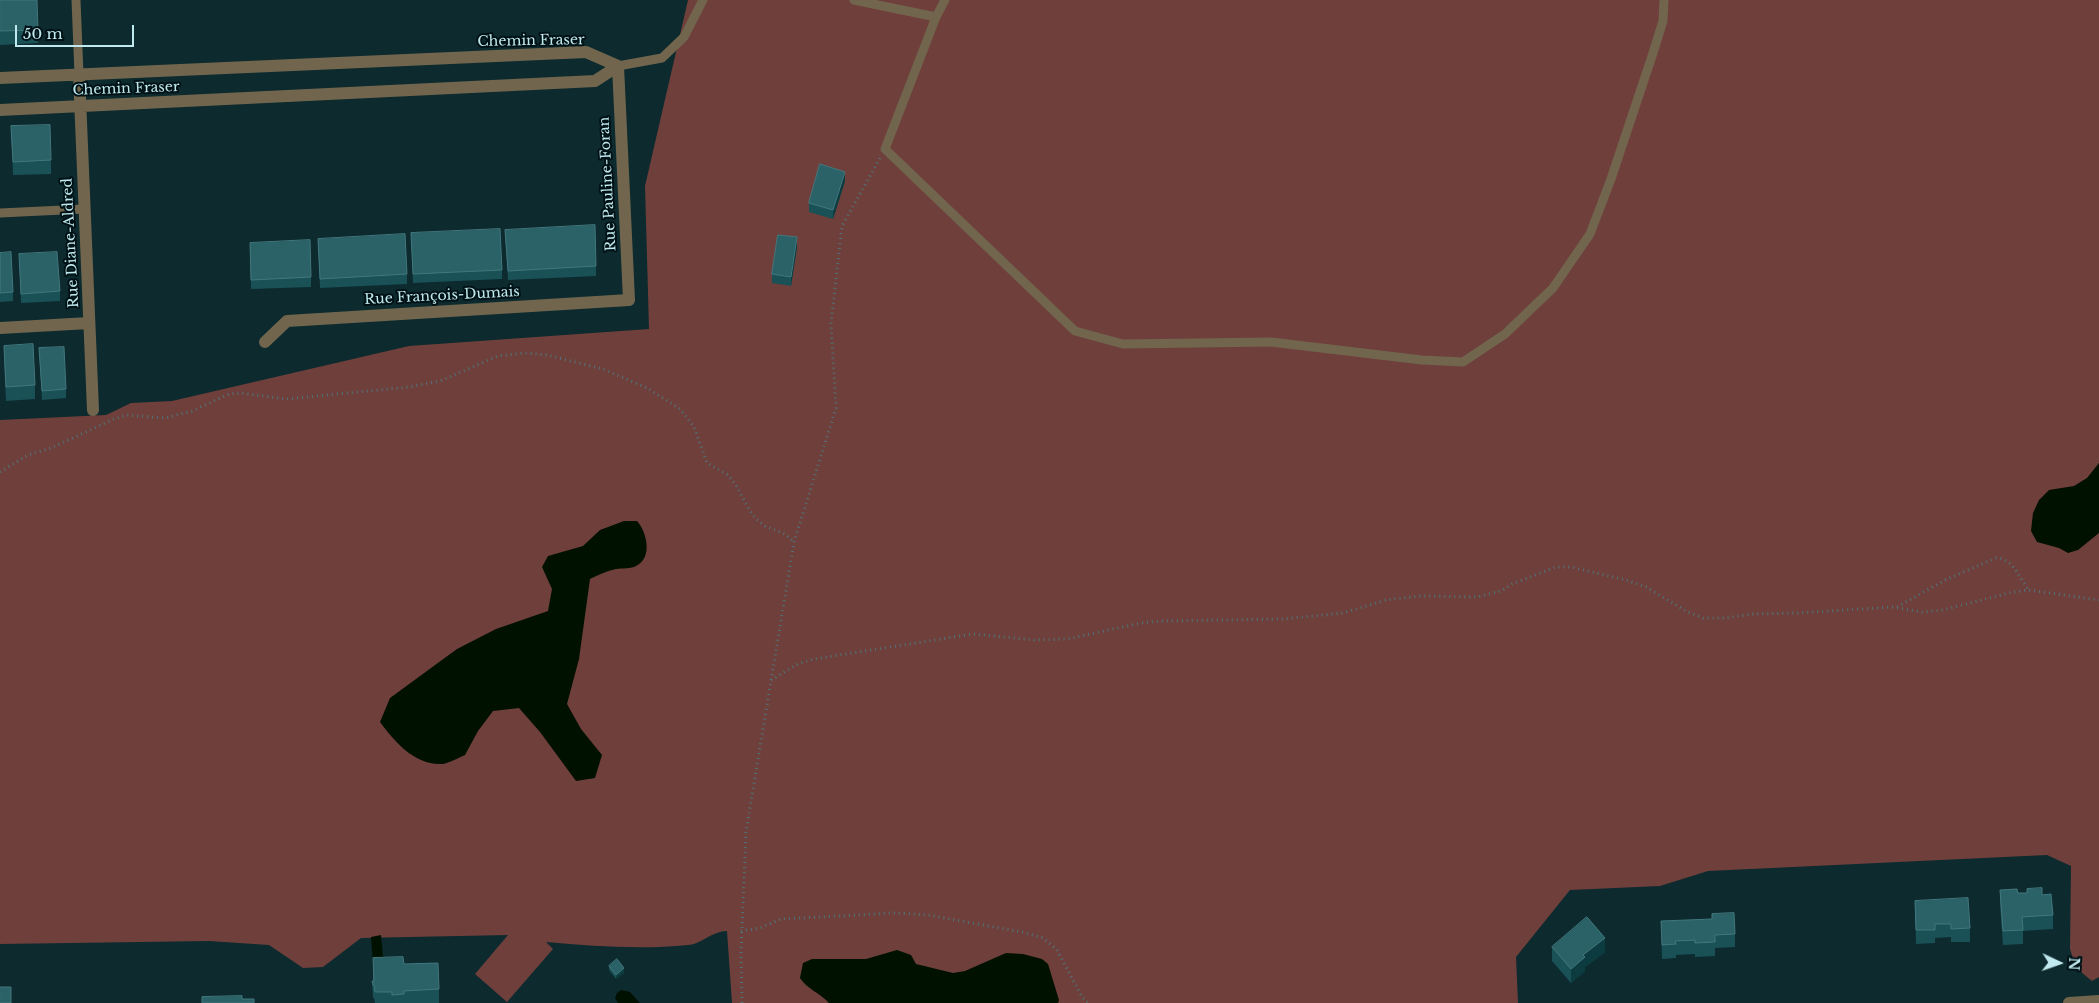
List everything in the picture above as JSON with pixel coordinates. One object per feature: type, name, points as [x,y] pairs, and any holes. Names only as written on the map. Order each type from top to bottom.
[{"type":"street","name":"Chemin Fraser","points":[[0,78],[586,52],[618,66]]},
{"type":"street","name":"Chemin Fraser","points":[[0,110],[595,81],[618,66]]},
{"type":"street","name":"Rue Pauline-Foran","points":[[618,66],[629,300]]},
{"type":"street","name":"Rue Diane-Aldred","points":[[79,74],[93,410]]},
{"type":"street","name":"Rue François-Dumais","points":[[265,342],[287,321],[629,300]]},
{"type":"street","points":[[0,328],[89,323]]},
{"type":"street","points":[[2069,1003],[2099,1001]]},
{"type":"lane","points":[[76,0],[79,74]]},
{"type":"lane","points":[[618,66],[662,58],[684,37],[703,0]]},
{"type":"lane","points":[[854,0],[936,17]]},
{"type":"lane","points":[[945,0],[936,17],[885,149],[1075,332],[1122,344],[1271,342],[1422,360],[1463,362],[1505,334],[1553,288],[1590,234],[1611,179],[1656,45],[1663,21],[1664,0]]},
{"type":"lane","points":[[0,213],[84,209]]},
{"type":"path","points":[[742,1003],[742,931],[746,832],[794,542],[836,408],[831,323],[842,226],[885,149]]},
{"type":"path","points":[[0,472],[28,456],[127,415],[165,418],[192,411],[228,394],[240,393],[286,399],[409,387],[440,381],[498,356],[525,353],[547,355],[603,369],[647,388],[680,408],[694,427],[707,463],[728,475],[756,519],[765,526],[785,534],[794,542]]},
{"type":"path","points":[[1897,608],[1945,580],[1996,558],[2004,558],[2012,565],[2029,590]]},
{"type":"path","points":[[771,680],[798,664],[814,659],[973,634],[1049,641],[1067,639],[1140,623],[1283,619],[1343,613],[1386,600],[1402,598],[1476,597],[1501,591],[1512,584],[1556,567],[1571,567],[1640,584],[1686,611],[1703,618],[1897,608],[1922,612],[1943,610],[2012,592],[2029,590],[2099,600]]},
{"type":"path","points":[[742,931],[760,928],[781,919],[895,913],[945,918],[1022,932],[1043,938],[1057,950],[1082,997],[1088,1003]]},
{"type":"shaded area","points":[[688,0],[2099,0],[2099,977],[2092,981],[2076,968],[2070,949],[2071,866],[2047,855],[1708,871],[1660,886],[1570,890],[1516,957],[1518,1003],[732,1003],[727,931],[716,933],[698,943],[670,946],[617,947],[546,942],[553,949],[507,1002],[475,974],[508,935],[361,938],[323,967],[303,968],[269,945],[209,941],[0,944],[0,420],[106,415],[131,403],[172,401],[409,346],[649,329],[645,186]]},
{"type":"shaded area","points":[[2099,463],[2099,533],[2078,550],[2068,553],[2059,548],[2037,542],[2031,531],[2033,513],[2039,500],[2049,490],[2074,486],[2087,478]]},
{"type":"shaded area","points":[[624,521],[637,521],[641,526],[647,545],[645,557],[634,567],[613,570],[590,579],[579,659],[567,704],[581,729],[602,755],[595,778],[576,781],[540,732],[519,708],[493,711],[478,731],[465,755],[443,764],[433,764],[414,757],[392,737],[380,722],[390,698],[457,649],[496,629],[548,611],[552,589],[542,567],[548,556],[583,546],[600,530]]},
{"type":"shaded area","points":[[381,935],[383,956],[387,959],[384,963],[373,964],[371,937]]},
{"type":"shaded area","points":[[897,950],[911,955],[916,964],[953,973],[965,971],[1006,953],[1023,954],[1042,959],[1048,964],[1059,1000],[1058,1003],[829,1003],[800,978],[803,963],[812,959],[866,959]]},
{"type":"shaded area","points":[[621,990],[630,992],[640,1003],[618,1003],[615,998]]},
{"type":"building","points":[[0,0],[37,0],[38,30],[0,31]]},
{"type":"building","points":[[50,125],[51,160],[13,162],[11,126]]},
{"type":"building","points":[[820,164],[845,172],[833,210],[809,203]]},
{"type":"building","points":[[595,225],[596,266],[508,271],[505,230]]},
{"type":"building","points":[[500,229],[502,270],[413,274],[411,233]]},
{"type":"building","points":[[405,234],[407,274],[320,279],[318,239]]},
{"type":"building","points":[[778,235],[797,237],[791,277],[772,274]]},
{"type":"building","points":[[310,240],[311,277],[251,280],[250,243]]},
{"type":"building","points":[[11,252],[13,292],[0,293],[0,253]]},
{"type":"building","points":[[57,252],[60,291],[21,294],[19,254]]},
{"type":"building","points":[[33,344],[35,385],[6,387],[4,346]]},
{"type":"building","points":[[64,347],[66,389],[42,391],[39,348]]},
{"type":"building","points":[[2042,888],[2042,895],[2051,894],[2053,915],[2022,917],[2023,930],[2003,931],[2000,890],[2017,889],[2018,893],[2027,893],[2027,889]]},
{"type":"building","points":[[1968,898],[1970,928],[1951,929],[1951,924],[1935,924],[1935,930],[1916,930],[1915,901]]},
{"type":"building","points":[[1734,913],[1735,934],[1715,935],[1715,942],[1675,941],[1676,944],[1662,945],[1661,921],[1712,919],[1712,914]]},
{"type":"building","points":[[1587,917],[1605,938],[1583,955],[1585,957],[1571,969],[1552,947]]},
{"type":"building","points":[[403,957],[404,964],[438,963],[439,989],[404,991],[404,994],[392,995],[392,992],[375,992],[372,981],[374,981],[373,958]]},
{"type":"building","points":[[617,959],[624,968],[616,975],[609,966]]},
{"type":"building","points":[[0,987],[11,987],[11,1003],[0,1003]]},
{"type":"building","points":[[242,996],[242,999],[254,999],[254,1003],[202,1003],[202,997]]}]
